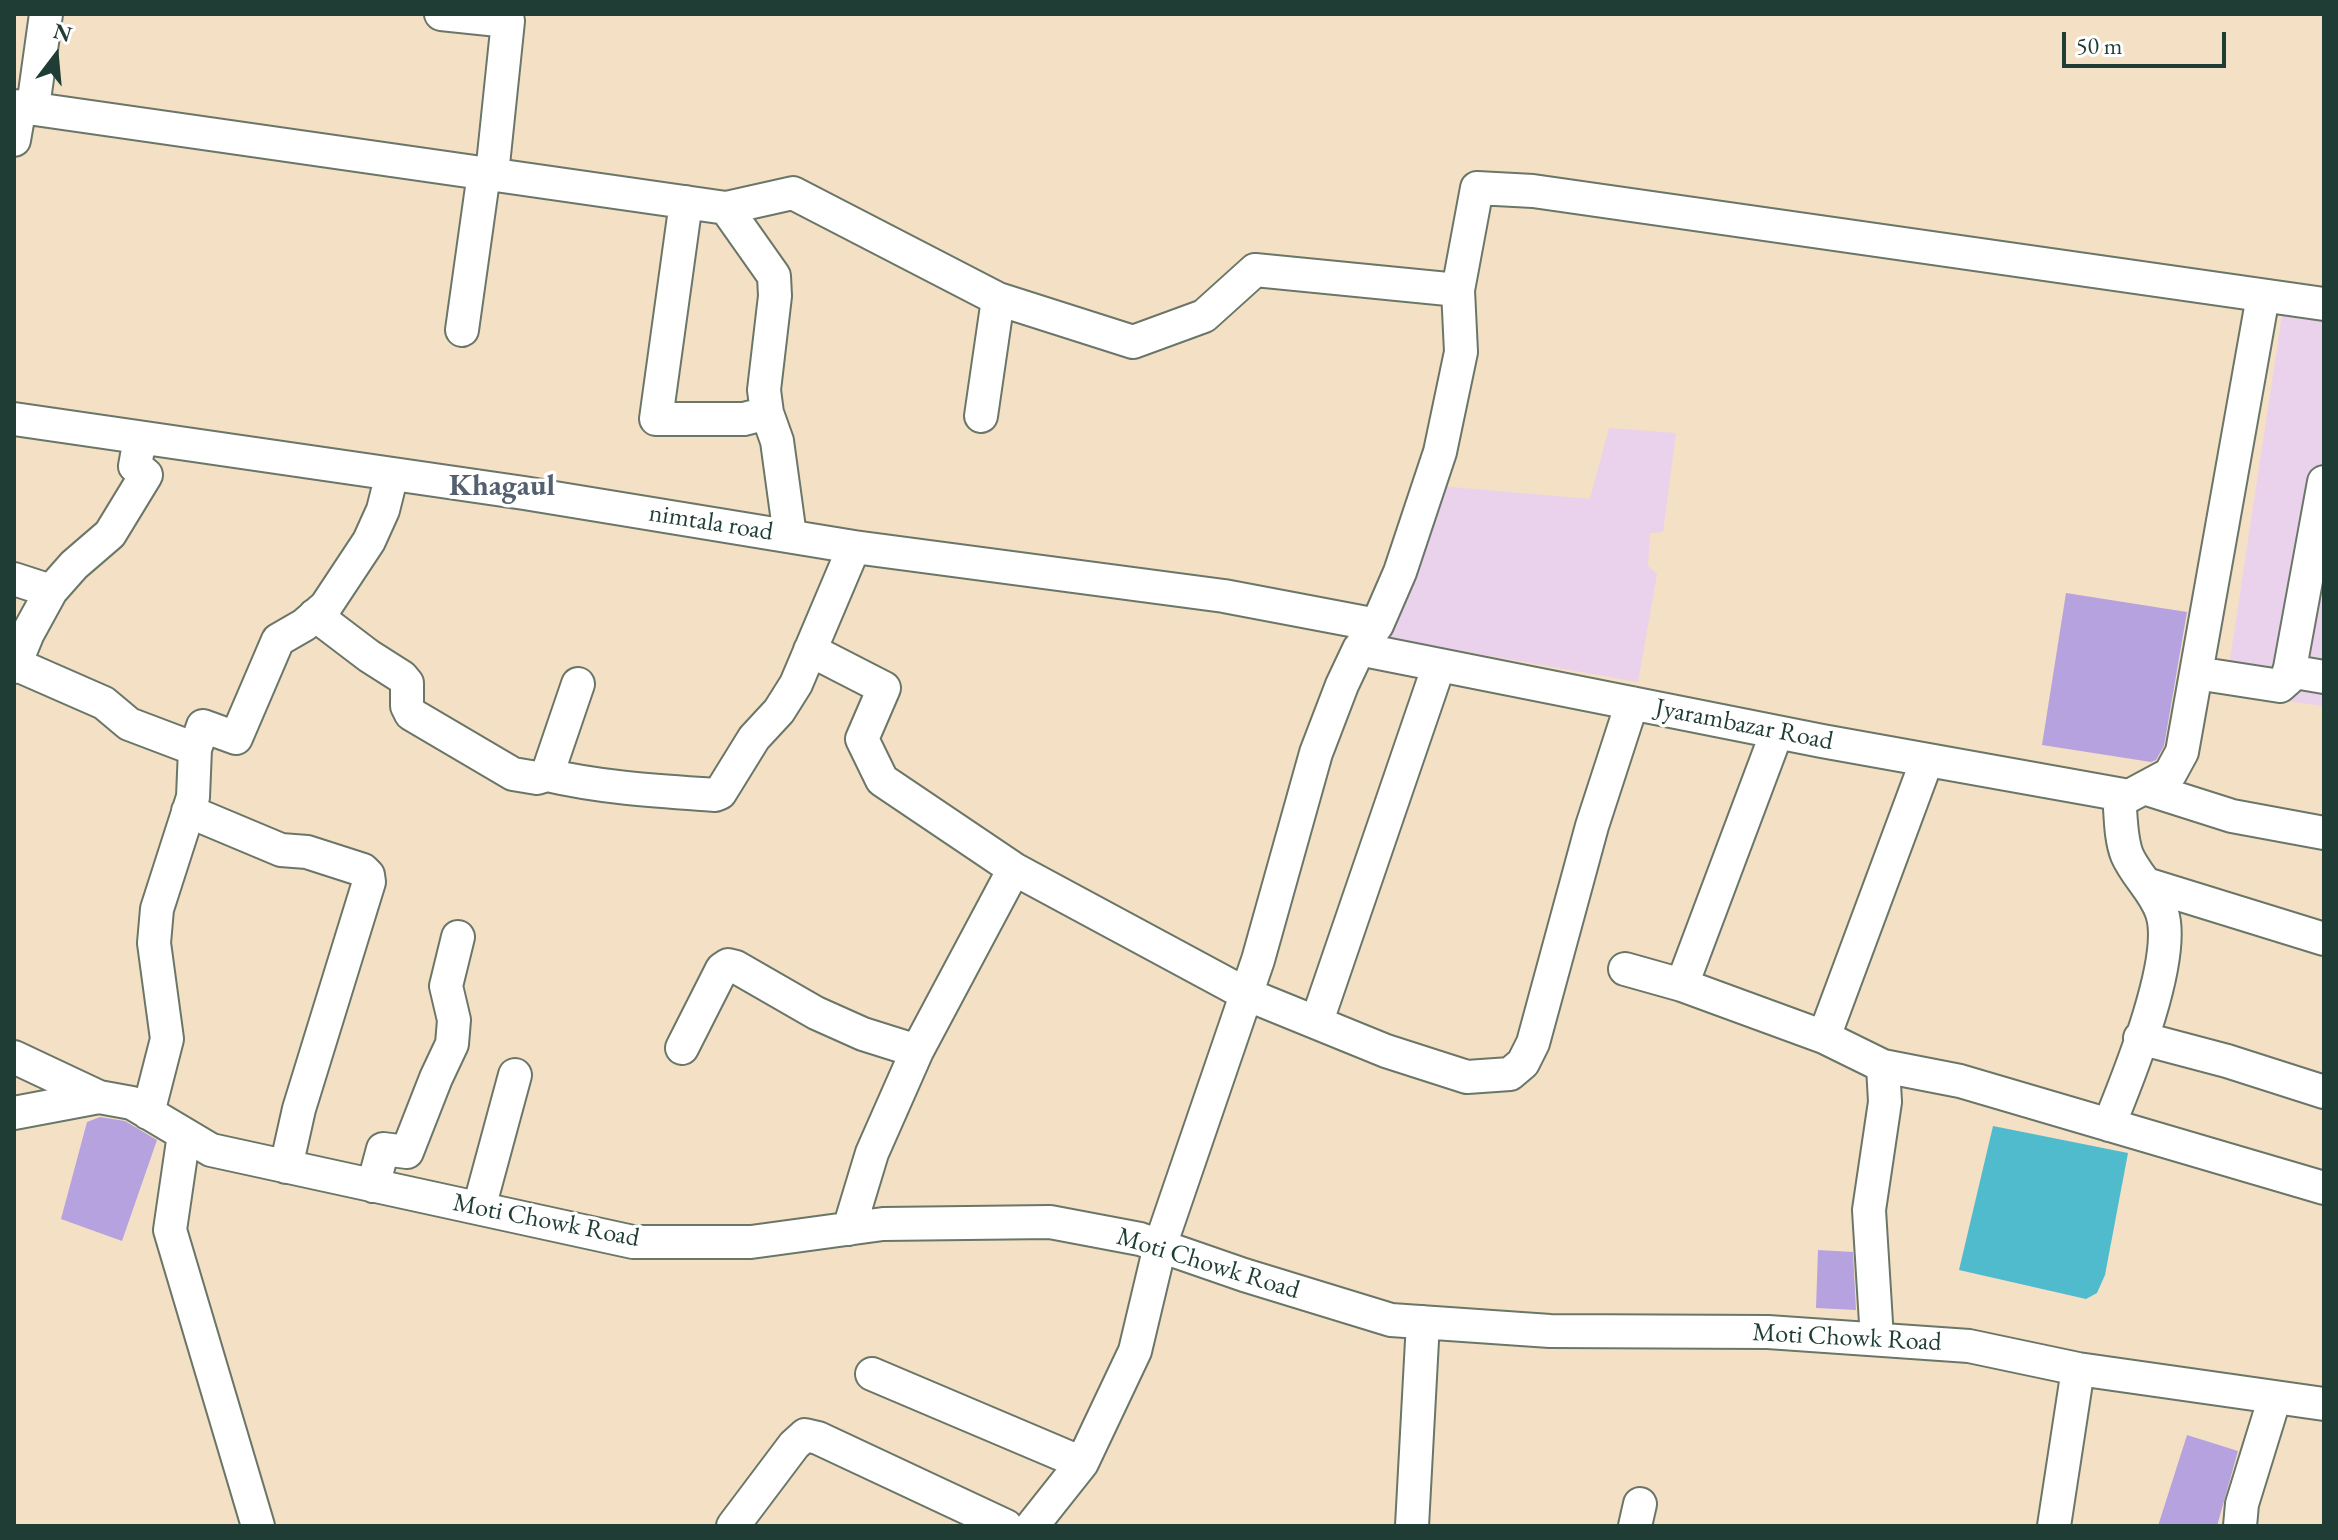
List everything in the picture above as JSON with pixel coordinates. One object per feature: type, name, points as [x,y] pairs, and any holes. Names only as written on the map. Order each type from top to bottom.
[{"type":"street","points":[[14,140],[46,14]]},
{"type":"street","points":[[441,14],[508,21],[488,173],[462,330]]},
{"type":"street","points":[[22,106],[726,208],[793,193],[998,299],[1133,342],[1204,316],[1255,270],[1458,290]]},
{"type":"street","points":[[1032,1526],[1082,1463],[1135,1351],[1160,1246],[1246,994],[1316,753],[1342,685],[1400,572],[1440,452],[1461,352],[1458,290],[1477,188],[1533,191],[2324,304]]},
{"type":"street","points":[[686,202],[656,419],[744,419],[767,413]]},
{"type":"street","points":[[726,208],[774,276],[775,296],[764,390],[767,413],[777,441],[790,536]]},
{"type":"street","points":[[2109,1125],[2140,1038],[2164,958],[2166,937],[2156,898],[2126,853],[2131,793],[2170,774],[2182,752],[2263,296]]},
{"type":"street","points":[[981,416],[998,299]]},
{"type":"street","name":"nimtala road","points":[[14,419],[392,474],[854,547],[1224,596],[1368,637]]},
{"type":"street","points":[[140,438],[135,466],[146,475],[110,534],[74,565],[51,591],[28,633],[15,666],[104,703],[129,724],[195,749]]},
{"type":"street","points":[[148,1113],[167,1039],[154,943],[157,909],[193,797],[195,749],[203,726],[236,738],[278,640],[326,606],[369,541],[383,510],[392,474]]},
{"type":"street","points":[[2196,673],[2280,686],[2288,679],[2324,482]]},
{"type":"street","points":[[315,615],[402,677],[407,683],[407,706],[411,714],[513,774],[537,778],[547,775],[601,786],[715,795],[725,787],[754,738],[779,711],[796,684],[854,547]]},
{"type":"street","points":[[14,579],[51,591]]},
{"type":"street","name":"Jyarambazar Road","points":[[1368,637],[1439,665],[1927,760],[2131,793],[2324,833]]},
{"type":"street","points":[[810,650],[884,688],[862,739],[882,780],[1014,869],[1246,994],[1386,1051],[1467,1077],[1510,1074],[1523,1063],[1533,1043],[1592,826],[1632,703]]},
{"type":"street","points":[[1317,1021],[1439,665]]},
{"type":"street","points":[[2289,671],[2324,677]]},
{"type":"street","points":[[547,775],[578,684]]},
{"type":"street","points":[[1682,985],[1777,732]]},
{"type":"street","points":[[1824,1037],[1927,760]]},
{"type":"street","points":[[188,811],[281,850],[307,852],[363,870],[368,875],[369,882],[299,1109],[286,1167]]},
{"type":"street","points":[[849,1229],[872,1153],[917,1051],[1014,869]]},
{"type":"street","points":[[2146,884],[2324,939]]},
{"type":"street","points":[[373,1186],[383,1149],[407,1152],[452,1044],[454,1020],[446,986],[458,937]]},
{"type":"street","points":[[682,1048],[722,969],[728,965],[816,1013],[863,1034],[917,1051]]},
{"type":"street","points":[[1625,969],[1682,985],[1824,1037],[1883,1066],[1960,1081],[2324,1188]]},
{"type":"street","points":[[2140,1038],[2227,1061],[2324,1092]]},
{"type":"street","points":[[14,1057],[99,1097]]},
{"type":"street","points":[[1877,1339],[1869,1210],[1885,1102],[1883,1066]]},
{"type":"street","points":[[479,1208],[515,1075]]},
{"type":"street","name":"Moti Chowk Road","points":[[14,1113],[99,1097],[132,1103],[211,1150],[633,1242],[751,1242],[883,1224],[1050,1222],[1140,1239],[1391,1320],[1550,1331],[1768,1332],[1969,1346],[2078,1369],[2324,1404]]},
{"type":"street","points":[[184,1134],[170,1230],[258,1526]]},
{"type":"street","points":[[1412,1526],[1423,1322]]},
{"type":"street","points":[[2054,1526],[2078,1369]]},
{"type":"street","points":[[872,1374],[1082,1463]]},
{"type":"street","points":[[2240,1526],[2242,1504],[2275,1397]]},
{"type":"street","points":[[733,1526],[794,1445],[805,1435],[818,1438],[1006,1526]]},
{"type":"shaded area","points":[[2282,315],[2324,321],[2324,706],[2225,693]]},
{"type":"shaded area","points":[[1609,428],[1676,433],[1663,532],[1650,533],[1648,566],[1657,574],[1638,682],[1382,637],[1428,485],[1590,499]]},
{"type":"water","points":[[1993,1126],[2128,1153],[2105,1275],[2097,1293],[2086,1299],[1959,1270]]},
{"type":"building","points":[[2066,593],[2187,612],[2164,746],[2156,760],[2151,762],[2042,745]]},
{"type":"building","points":[[100,1117],[125,1121],[157,1140],[122,1241],[61,1219],[87,1122]]},
{"type":"building","points":[[1818,1250],[1853,1252],[1856,1310],[1816,1308]]},
{"type":"building","points":[[2187,1435],[2238,1451],[2217,1526],[2158,1526]]},
{"type":"district","name":"Khagaul","points":[[502,487]]}]
